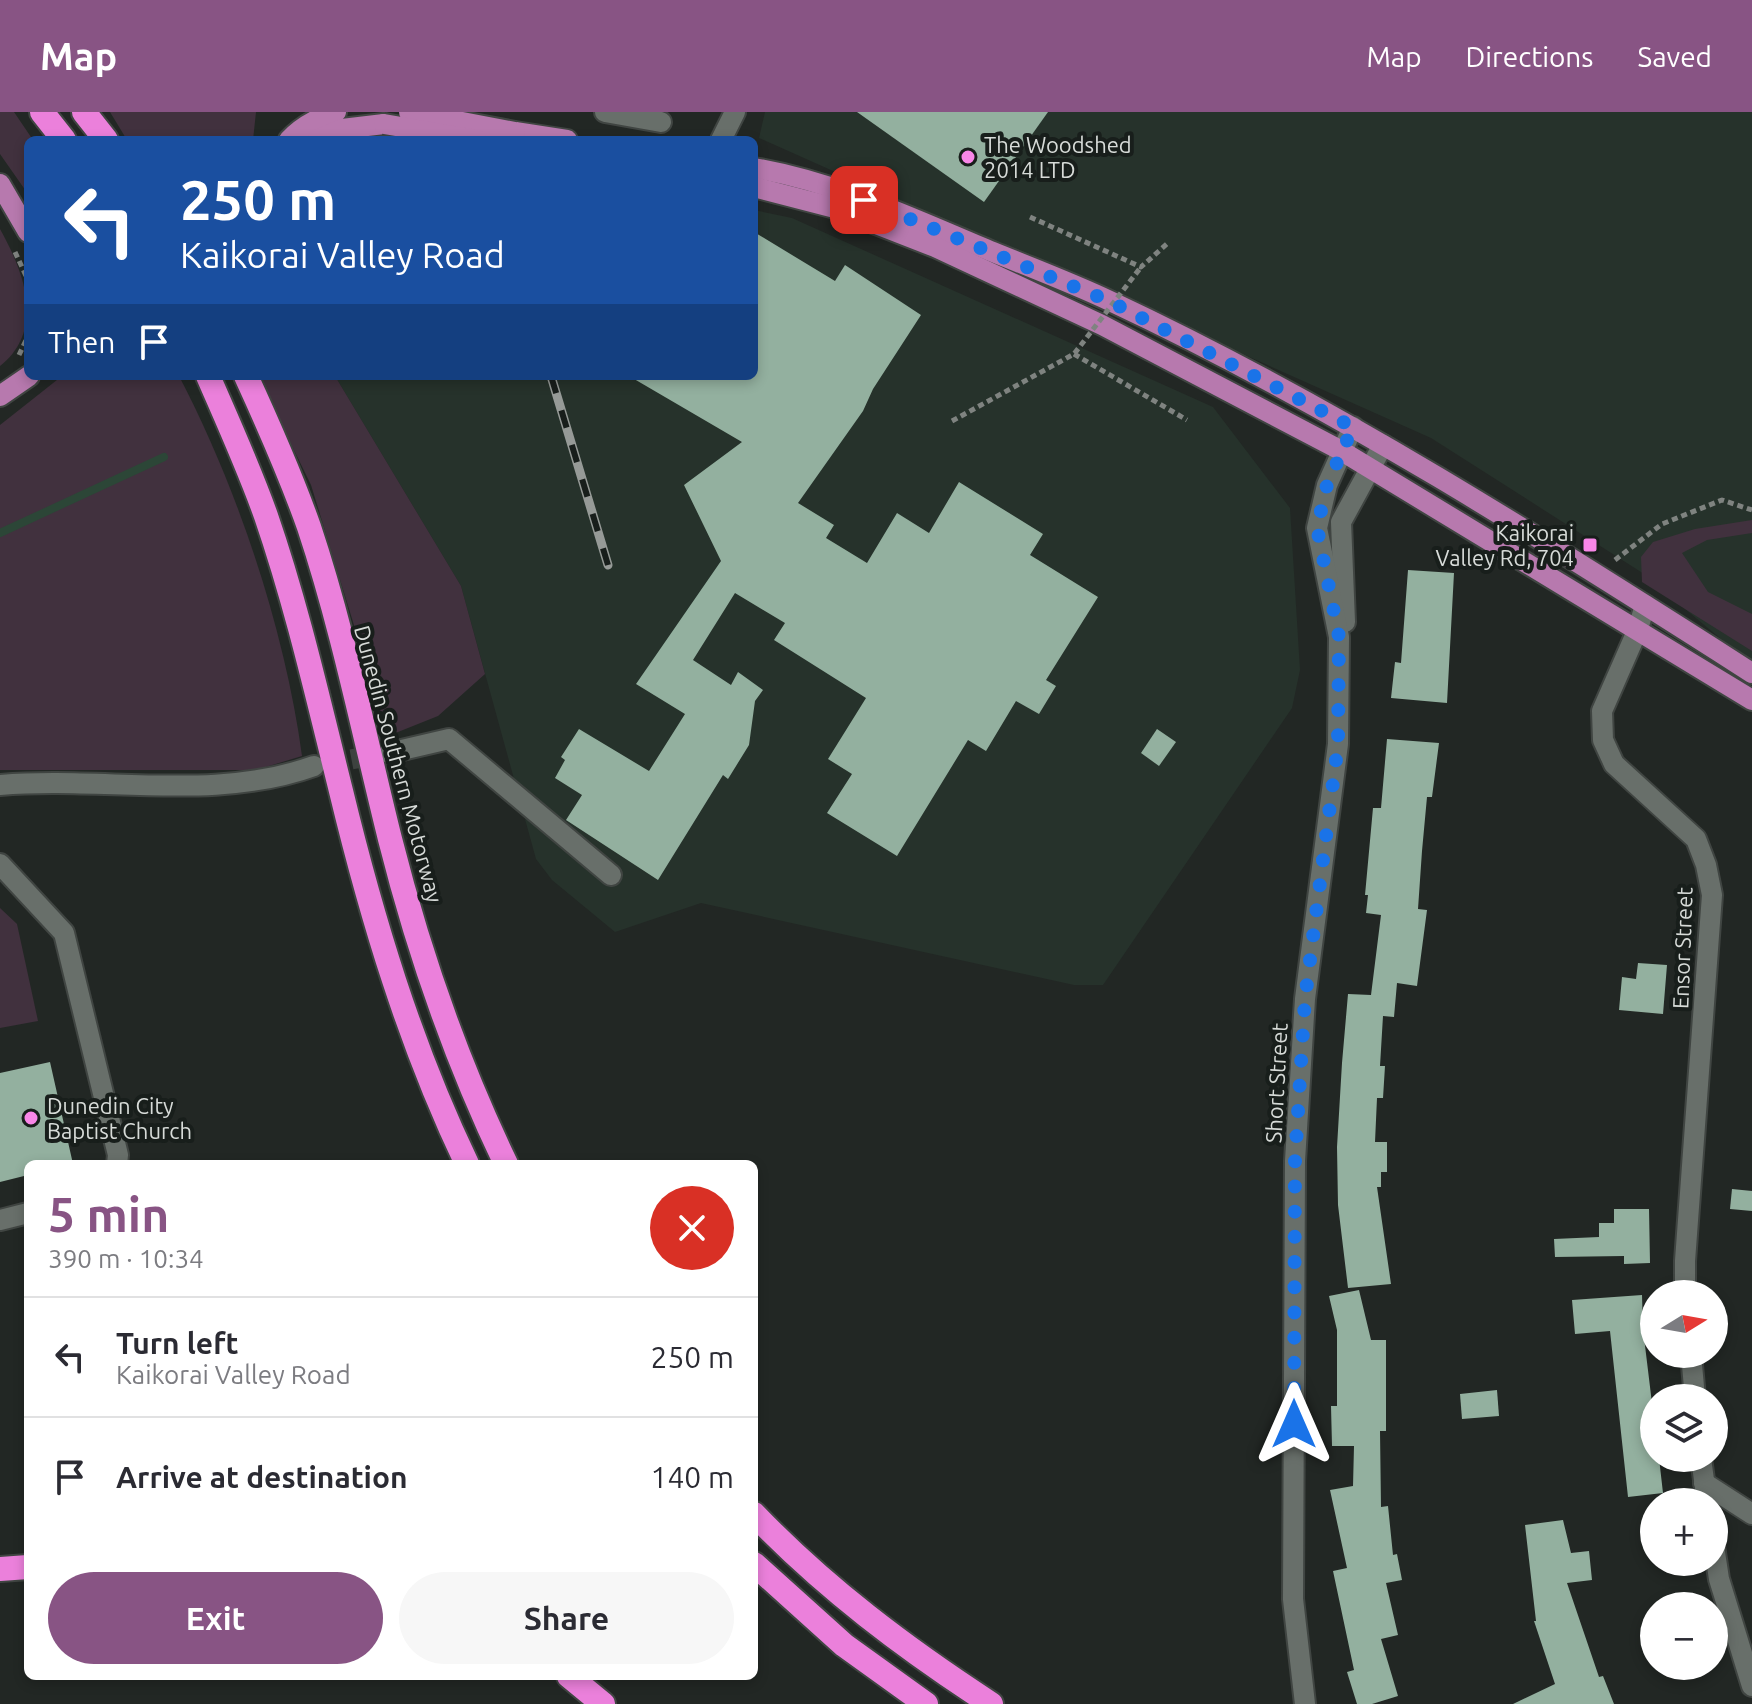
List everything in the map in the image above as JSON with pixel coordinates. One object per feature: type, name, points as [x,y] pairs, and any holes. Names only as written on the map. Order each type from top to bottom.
[{"type":"highway","points":[[42,112],[61,136]]},
{"type":"highway","points":[[84,112],[103,136]]},
{"type":"highway","points":[[210,380],[266,517],[285,577],[396,992],[419,1056],[465,1160]]},
{"type":"highway","name":"Dunedin Southern Motorway","points":[[248,380],[309,528],[428,970],[466,1073],[504,1160]]},
{"type":"highway","points":[[758,1518],[807,1568],[849,1604],[991,1704]]},
{"type":"highway","points":[[0,1569],[24,1567]]},
{"type":"highway","points":[[758,1568],[844,1645],[926,1704]]},
{"type":"highway","points":[[574,1680],[603,1704]]},
{"type":"main road","points":[[301,132],[319,118],[336,112]]},
{"type":"main road","points":[[409,112],[541,136]]},
{"type":"main road","points":[[301,132],[384,124],[454,136]]},
{"type":"main road","points":[[758,169],[789,174],[889,209],[1109,301],[1353,427],[1597,574],[1752,673]]},
{"type":"main road","points":[[0,184],[24,225]]},
{"type":"main road","points":[[758,188],[835,208],[935,247],[1102,325],[1340,450],[1752,700]]},
{"type":"main road","points":[[0,396],[24,379]]},
{"type":"street","points":[[605,112],[662,125]]},
{"type":"street","points":[[723,136],[735,112]]},
{"type":"street","name":"Short Street","points":[[1305,1704],[1293,1599],[1295,1161],[1305,999],[1338,744],[1339,637],[1317,528],[1327,485],[1340,450],[1353,427]]},
{"type":"street","points":[[1339,637],[1347,618],[1341,522],[1383,445]]},
{"type":"street","name":"Ensor Street","points":[[1645,605],[1638,629],[1602,711],[1603,740],[1614,764],[1696,839],[1706,865],[1712,895],[1685,1280]]},
{"type":"street","points":[[389,753],[449,739],[611,875]]},
{"type":"street","points":[[0,785],[79,782],[188,785],[264,780],[314,766]]},
{"type":"street","points":[[0,864],[64,933],[117,1160]]},
{"type":"street","points":[[0,1220],[24,1214]]},
{"type":"street","points":[[1728,1503],[1752,1514]]},
{"type":"street","points":[[1719,1576],[1752,1686]]},
{"type":"path","points":[[1030,217],[1141,267]]},
{"type":"path","points":[[952,421],[1074,354],[1141,267],[1168,243]]},
{"type":"path","points":[[1074,354],[1187,420]]},
{"type":"path","points":[[1597,574],[1662,524],[1722,500],[1752,510]]},
{"type":"shaded area","points":[[0,112],[14,112],[30,136],[24,136],[24,188],[0,154]]},
{"type":"shaded area","points":[[110,112],[256,112],[253,136],[125,136]]},
{"type":"shaded area","points":[[765,112],[1752,112],[1752,665],[1641,572],[1431,438],[759,138]]},
{"type":"shaded area","points":[[758,211],[792,218],[1213,407],[1290,508],[1300,670],[1292,708],[1103,985],[1074,985],[701,903],[615,932],[552,880],[536,859],[461,586],[337,380],[758,380]]},
{"type":"shaded area","points":[[0,229],[23,281],[24,331],[14,351],[0,366]]},
{"type":"shaded area","points":[[57,380],[181,380],[221,465],[256,561],[284,659],[302,756],[256,770],[0,770],[0,425]]},
{"type":"shaded area","points":[[260,380],[337,380],[461,586],[485,674],[438,716],[388,736],[311,485]]},
{"type":"shaded area","points":[[1752,520],[1752,533],[1707,540],[1682,553],[1708,592],[1752,614],[1752,651],[1642,582],[1641,557],[1653,542],[1695,529]]},
{"type":"shaded area","points":[[0,908],[17,924],[38,1021],[0,1028]]},
{"type":"building","name":"The Woodshed 2014 LTD","points":[[857,112],[1048,112],[984,202]]},
{"type":"building","points":[[758,234],[835,281],[845,265],[921,315],[873,389],[863,411],[798,503],[834,525],[826,538],[867,563],[897,513],[929,533],[959,482],[1043,534],[1030,555],[1098,597],[1046,680],[1056,686],[1039,714],[1016,701],[986,751],[968,740],[897,856],[827,813],[852,774],[828,759],[866,698],[774,640],[785,623],[735,593],[693,660],[731,685],[738,672],[763,690],[755,701],[749,745],[728,779],[723,775],[658,880],[566,820],[582,795],[555,778],[565,760],[561,757],[579,729],[649,771],[685,714],[636,684],[721,561],[684,485],[742,442],[636,380],[758,380]]},
{"type":"building","points":[[1408,570],[1454,573],[1447,703],[1391,698],[1395,662],[1401,663]]},
{"type":"building","points":[[1157,729],[1176,742],[1159,766],[1141,753]]},
{"type":"building","points":[[1387,739],[1439,743],[1432,797],[1427,797],[1422,851],[1418,909],[1427,910],[1417,986],[1397,983],[1394,1017],[1383,1016],[1380,1066],[1385,1066],[1383,1098],[1377,1098],[1375,1142],[1387,1142],[1387,1172],[1381,1172],[1381,1187],[1377,1187],[1391,1284],[1348,1288],[1338,1205],[1337,1147],[1342,1063],[1348,994],[1371,995],[1381,915],[1366,913],[1368,895],[1365,895],[1373,808],[1381,808]]},
{"type":"building","points":[[1638,963],[1667,965],[1663,1014],[1619,1010],[1622,977],[1636,979]]},
{"type":"building","name":"Dunedin City Baptist Church","points":[[50,1062],[72,1160],[24,1160],[24,1176],[0,1182],[0,1073]]},
{"type":"building","points":[[1732,1189],[1752,1191],[1752,1211],[1730,1209]]},
{"type":"building","points":[[1614,1209],[1649,1209],[1650,1263],[1624,1264],[1624,1256],[1555,1257],[1554,1239],[1599,1237],[1599,1223],[1614,1223]]},
{"type":"building","points":[[1359,1290],[1371,1340],[1386,1340],[1386,1431],[1380,1431],[1381,1507],[1388,1506],[1393,1555],[1397,1554],[1402,1580],[1386,1583],[1398,1635],[1381,1639],[1398,1696],[1372,1704],[1357,1704],[1347,1672],[1354,1670],[1333,1571],[1347,1568],[1330,1490],[1353,1486],[1354,1446],[1332,1446],[1331,1406],[1337,1406],[1337,1330],[1329,1296]]},
{"type":"building","points":[[1640,1295],[1640,1368],[1648,1368],[1650,1384],[1640,1384],[1640,1472],[1661,1472],[1662,1488],[1640,1488],[1640,1496],[1628,1497],[1610,1331],[1575,1334],[1572,1300]]},
{"type":"building","points":[[1497,1390],[1499,1416],[1462,1419],[1460,1394]]},
{"type":"building","points":[[1563,1520],[1571,1553],[1589,1551],[1592,1580],[1567,1583],[1599,1677],[1603,1676],[1614,1704],[1513,1704],[1555,1684],[1534,1621],[1525,1525]]},
{"type":"waterway","points":[[0,533],[164,457]]},
{"type":"tunnel","points":[[322,765],[385,753]]},
{"type":"railway","points":[[458,112],[467,136]]},
{"type":"railway","points":[[552,380],[608,565]]},
{"type":"place","name":"The Woodshed 2014 LTD","points":[[968,157]]},
{"type":"place","name":"Kaikorai Valley Rd, 704","points":[[1590,545]]},
{"type":"place","name":"Dunedin City Baptist Church","points":[[31,1118]]},
{"type":"route","points":[[864,200],[1109,301],[1353,427],[1340,450],[1327,485],[1317,528],[1339,637],[1338,744],[1305,999],[1295,1161],[1294,1424]]}]
